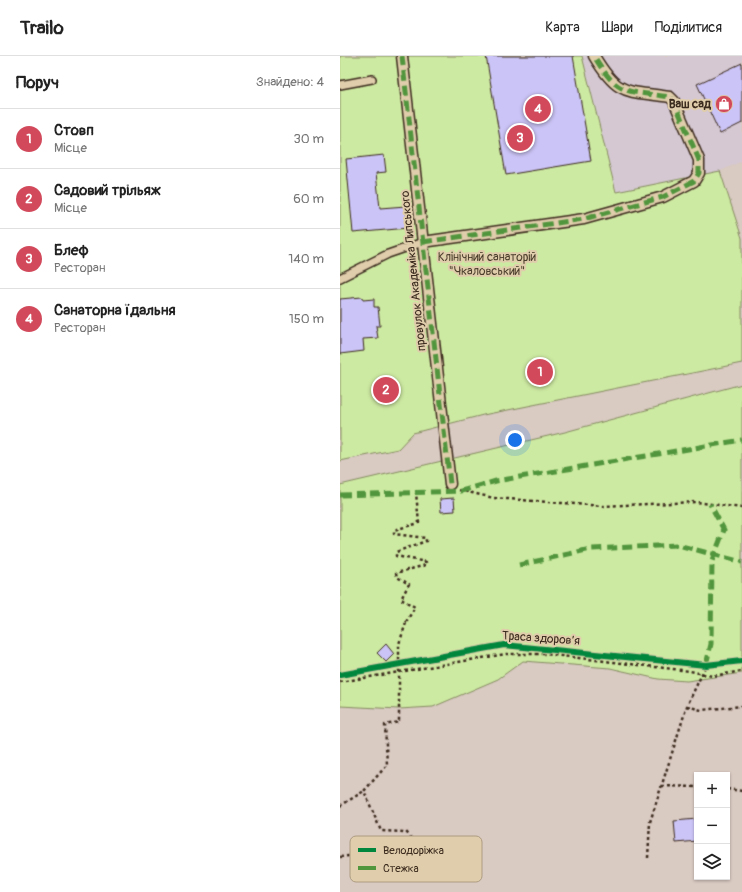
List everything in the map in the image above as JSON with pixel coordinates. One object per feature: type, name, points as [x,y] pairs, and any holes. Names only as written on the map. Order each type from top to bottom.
[{"type":"street","name":"провулок Академіка Липського","points":[[402,56],[450,484]]},
{"type":"street","points":[[423,242],[584,219],[662,197],[694,181],[699,173],[699,160],[674,101],[670,97],[624,91],[605,75],[594,56]]},
{"type":"lane","points":[[340,85],[372,79]]},
{"type":"lane","points":[[340,278],[388,254],[423,242]]},
{"type":"path","points":[[450,484],[461,491],[494,498],[602,506],[696,502],[742,508]]},
{"type":"path","points":[[340,806],[364,791],[387,765],[385,725],[399,722],[398,644],[406,622],[415,607],[401,599],[409,584],[397,577],[396,574],[426,565],[426,562],[396,556],[396,552],[426,541],[426,538],[394,534],[394,530],[419,523],[416,493]]},
{"type":"path","points":[[340,675],[506,654],[546,654],[712,676],[742,671]]},
{"type":"path","points":[[340,682],[399,668],[407,663]]},
{"type":"path","points":[[698,664],[713,664]]},
{"type":"path","points":[[648,858],[650,822],[687,706],[706,665]]},
{"type":"path","points":[[687,706],[701,710],[742,706]]},
{"type":"path","points":[[662,786],[694,788]]},
{"type":"path","points":[[730,790],[742,791]]},
{"type":"path","points":[[364,791],[381,831],[406,832],[410,836]]},
{"type":"path","points":[[340,857],[350,856]]},
{"type":"shaded area","points":[[582,56],[742,56],[742,161],[720,171],[616,192]]},
{"type":"green space","name":"Клінічний санаторій \"Чкаловський\"","points":[[340,56],[582,56],[616,192],[720,171],[742,238],[742,363],[483,415],[413,433],[398,449],[340,461]]},
{"type":"green space","points":[[742,384],[742,673],[687,681],[658,679],[610,668],[523,661],[498,679],[433,707],[399,709],[340,706],[340,485],[565,432]]},
{"type":"building","points":[[486,56],[573,56],[591,161],[506,175]]},
{"type":"building","name":"Ваш сад","points":[[742,63],[742,123],[720,134],[697,84]]},
{"type":"building","points":[[384,155],[386,172],[376,173],[380,208],[406,206],[408,228],[353,233],[346,159]]},
{"type":"building","points":[[362,297],[363,300],[374,299],[374,307],[378,307],[380,326],[376,326],[378,338],[363,339],[364,351],[340,354],[340,299]]},
{"type":"building","points":[[454,498],[455,511],[441,512],[440,499]]},
{"type":"building","points":[[386,644],[394,654],[386,662],[377,653]]},
{"type":"building","points":[[694,819],[694,841],[676,843],[674,821]]},
{"type":"marked path","points":[[402,56],[450,484]]},
{"type":"marked path","points":[[423,242],[584,219],[663,197],[694,181],[699,173],[699,160],[674,101],[670,97],[625,90],[610,79],[594,56]]},
{"type":"marked path","points":[[340,495],[461,491],[496,481],[742,440]]},
{"type":"marked path","points":[[706,665],[711,644],[712,561],[724,530],[710,504]]},
{"type":"marked path","points":[[519,565],[591,549],[678,545],[742,562]]},
{"type":"cycle path","name":"Траса здоров’я","points":[[340,675],[504,645],[706,665],[742,661]]},
{"type":"place","name":"Ваш сад","points":[[724,104]]},
{"type":"place","name":"Санаторна їдальня","points":[[538,109]]},
{"type":"place","name":"Блеф","points":[[520,138]]},
{"type":"place","name":"Стовп","points":[[540,372]]},
{"type":"place","name":"Садовий трільяж","points":[[386,390]]}]
